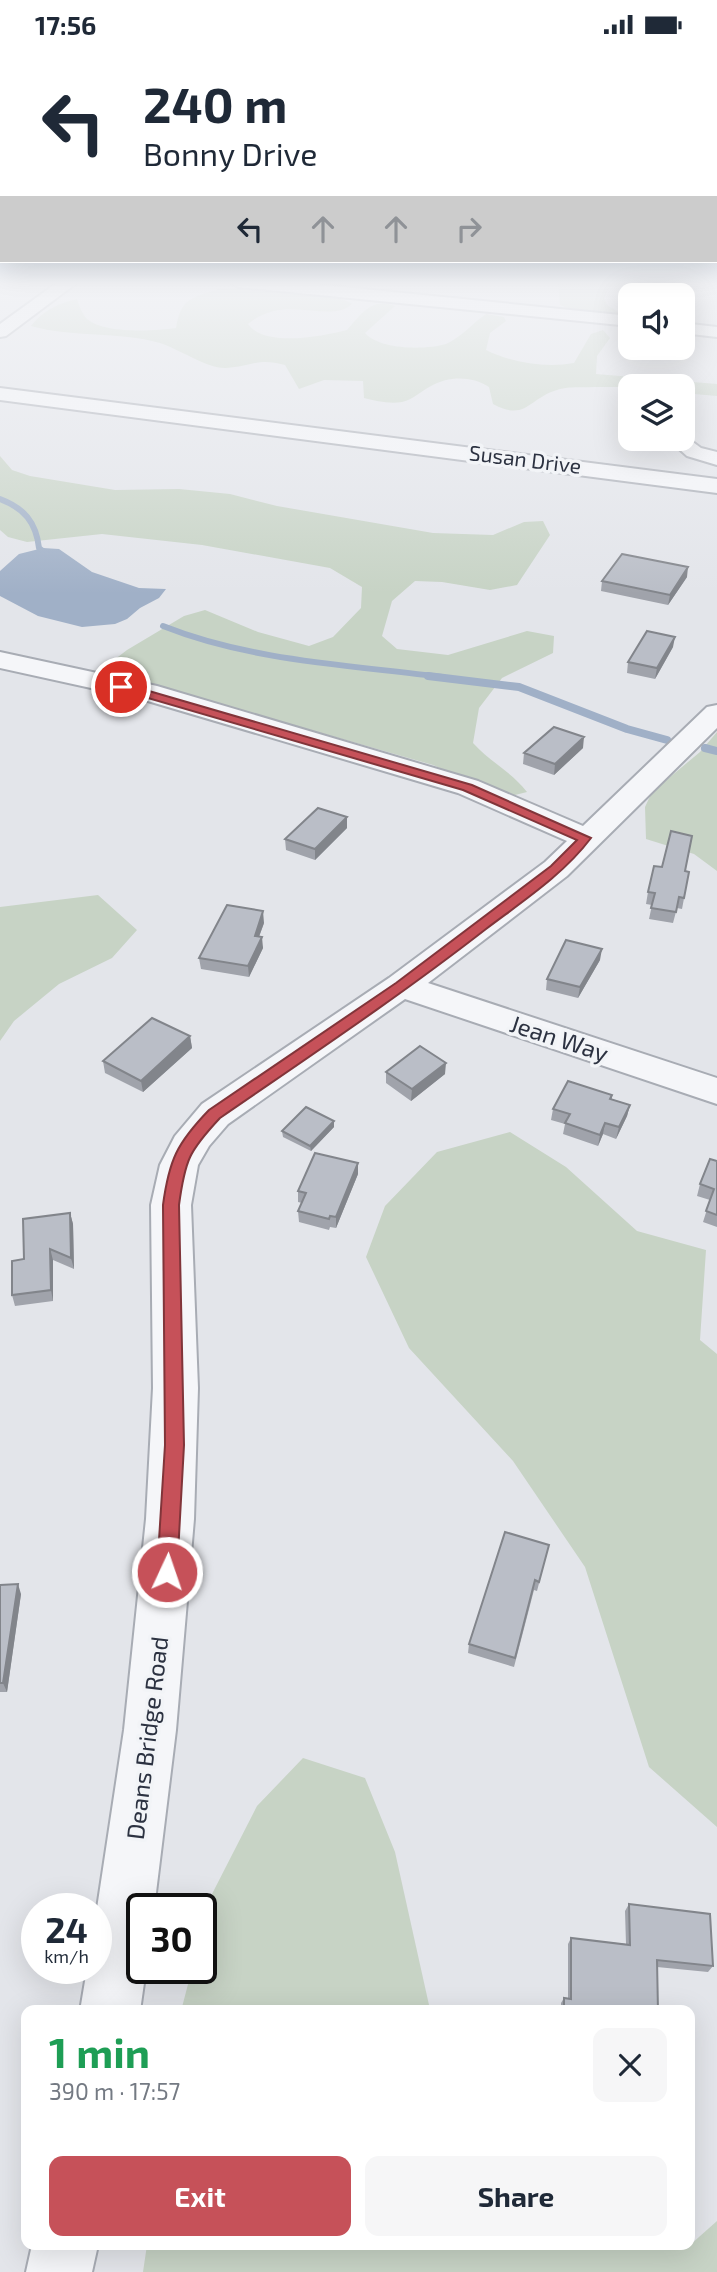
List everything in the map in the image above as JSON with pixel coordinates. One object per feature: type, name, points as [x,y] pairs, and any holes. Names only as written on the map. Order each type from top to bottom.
[{"type":"street","name":"Susan Drive","points":[[0,394],[717,486]]},
{"type":"street","points":[[694,451],[717,459]]},
{"type":"street","points":[[0,660],[147,692],[468,787],[585,838]]},
{"type":"street","name":"Deans Bridge Road","points":[[111,2005],[131,1882],[167,1572],[174,1445],[171,1205],[176,1168],[192,1137],[215,1114],[401,986],[556,869],[717,713]]},
{"type":"street","name":"Jean Way","points":[[401,986],[717,1091]]},
{"type":"street","points":[[59,2272],[64,2250]]},
{"type":"green space","points":[[363,386],[432,386],[406,401],[387,402],[364,398]]},
{"type":"green space","points":[[487,386],[618,386],[561,389],[520,410],[504,409],[493,404]]},
{"type":"green space","points":[[695,386],[717,386],[717,396],[695,394]]},
{"type":"green space","points":[[0,456],[12,470],[30,476],[115,490],[179,489],[230,494],[277,506],[433,533],[493,535],[524,522],[543,521],[550,535],[517,585],[490,590],[442,582],[415,581],[392,601],[382,636],[397,649],[448,655],[527,631],[554,636],[553,653],[502,678],[479,708],[473,743],[527,792],[507,797],[433,765],[101,670],[127,650],[184,616],[205,610],[258,632],[309,646],[333,637],[361,608],[362,587],[330,568],[202,545],[102,534],[27,542],[8,537],[0,530]]},
{"type":"green space","points":[[717,732],[717,871],[694,854],[646,839],[645,807],[652,792],[700,752]]},
{"type":"green space","points":[[98,895],[137,930],[112,958],[59,984],[14,1021],[0,1041],[0,907]]},
{"type":"green space","points":[[510,1132],[566,1167],[637,1231],[706,1250],[700,1340],[717,1354],[717,1827],[649,1767],[585,1567],[513,1461],[409,1348],[366,1257],[385,1206],[437,1152]]},
{"type":"green space","points":[[303,1758],[365,1778],[395,1852],[429,2005],[183,2005],[188,1984],[217,1984],[217,1893],[213,1893],[257,1806]]},
{"type":"green space","points":[[717,2221],[717,2272],[143,2272],[146,2250],[695,2250],[695,2241]]},
{"type":"water","points":[[43,548],[59,549],[92,572],[139,588],[166,589],[159,598],[115,624],[82,627],[38,616],[0,596],[0,571],[19,554]]},
{"type":"building","points":[[622,554],[688,567],[670,595],[602,581]]},
{"type":"building","points":[[647,631],[675,637],[657,668],[628,662]]},
{"type":"building","points":[[554,727],[584,737],[555,764],[524,753]]},
{"type":"building","points":[[318,808],[347,817],[315,849],[285,839]]},
{"type":"building","points":[[671,831],[692,836],[685,871],[689,872],[684,898],[679,897],[676,912],[651,908],[655,893],[648,892],[654,866],[662,867]]},
{"type":"building","points":[[227,905],[263,911],[255,936],[262,937],[248,966],[199,958]]},
{"type":"building","points":[[566,940],[602,949],[580,987],[547,979]]},
{"type":"building","points":[[152,1018],[190,1036],[141,1081],[103,1061]]},
{"type":"building","points":[[420,1046],[446,1063],[412,1089],[386,1072]]},
{"type":"building","points":[[568,1081],[612,1095],[610,1099],[630,1105],[619,1127],[605,1123],[600,1135],[565,1123],[570,1114],[553,1109]]},
{"type":"building","points":[[306,1107],[334,1121],[310,1146],[282,1131]]},
{"type":"building","points":[[315,1153],[358,1163],[336,1217],[330,1216],[329,1219],[298,1211],[306,1193],[298,1191]]},
{"type":"building","points":[[710,1159],[717,1161],[717,1215],[706,1211],[714,1189],[700,1184]]},
{"type":"building","points":[[70,1213],[71,1258],[50,1249],[51,1290],[12,1295],[12,1261],[24,1259],[23,1219]]},
{"type":"building","points":[[505,1532],[549,1545],[539,1582],[535,1580],[515,1658],[469,1644]]},
{"type":"building","points":[[18,1584],[3,1683],[0,1683],[0,1585]]},
{"type":"building","points":[[629,1904],[710,1914],[713,1966],[657,1960],[658,2005],[564,2005],[564,1998],[571,1999],[571,1938],[630,1945]]},
{"type":"waterway","points":[[0,499],[16,507],[27,517],[32,523],[39,548],[48,555]]},
{"type":"waterway","points":[[163,626],[196,638],[265,654],[442,677]]},
{"type":"waterway","points":[[428,676],[519,687],[627,729],[667,740]]},
{"type":"waterway","points":[[705,748],[717,751]]},
{"type":"route","points":[[121,687],[147,692],[468,787],[585,838],[556,869],[470,935],[401,986],[261,1080],[215,1114],[192,1137],[176,1168],[171,1205],[174,1445],[167,1572]]}]
